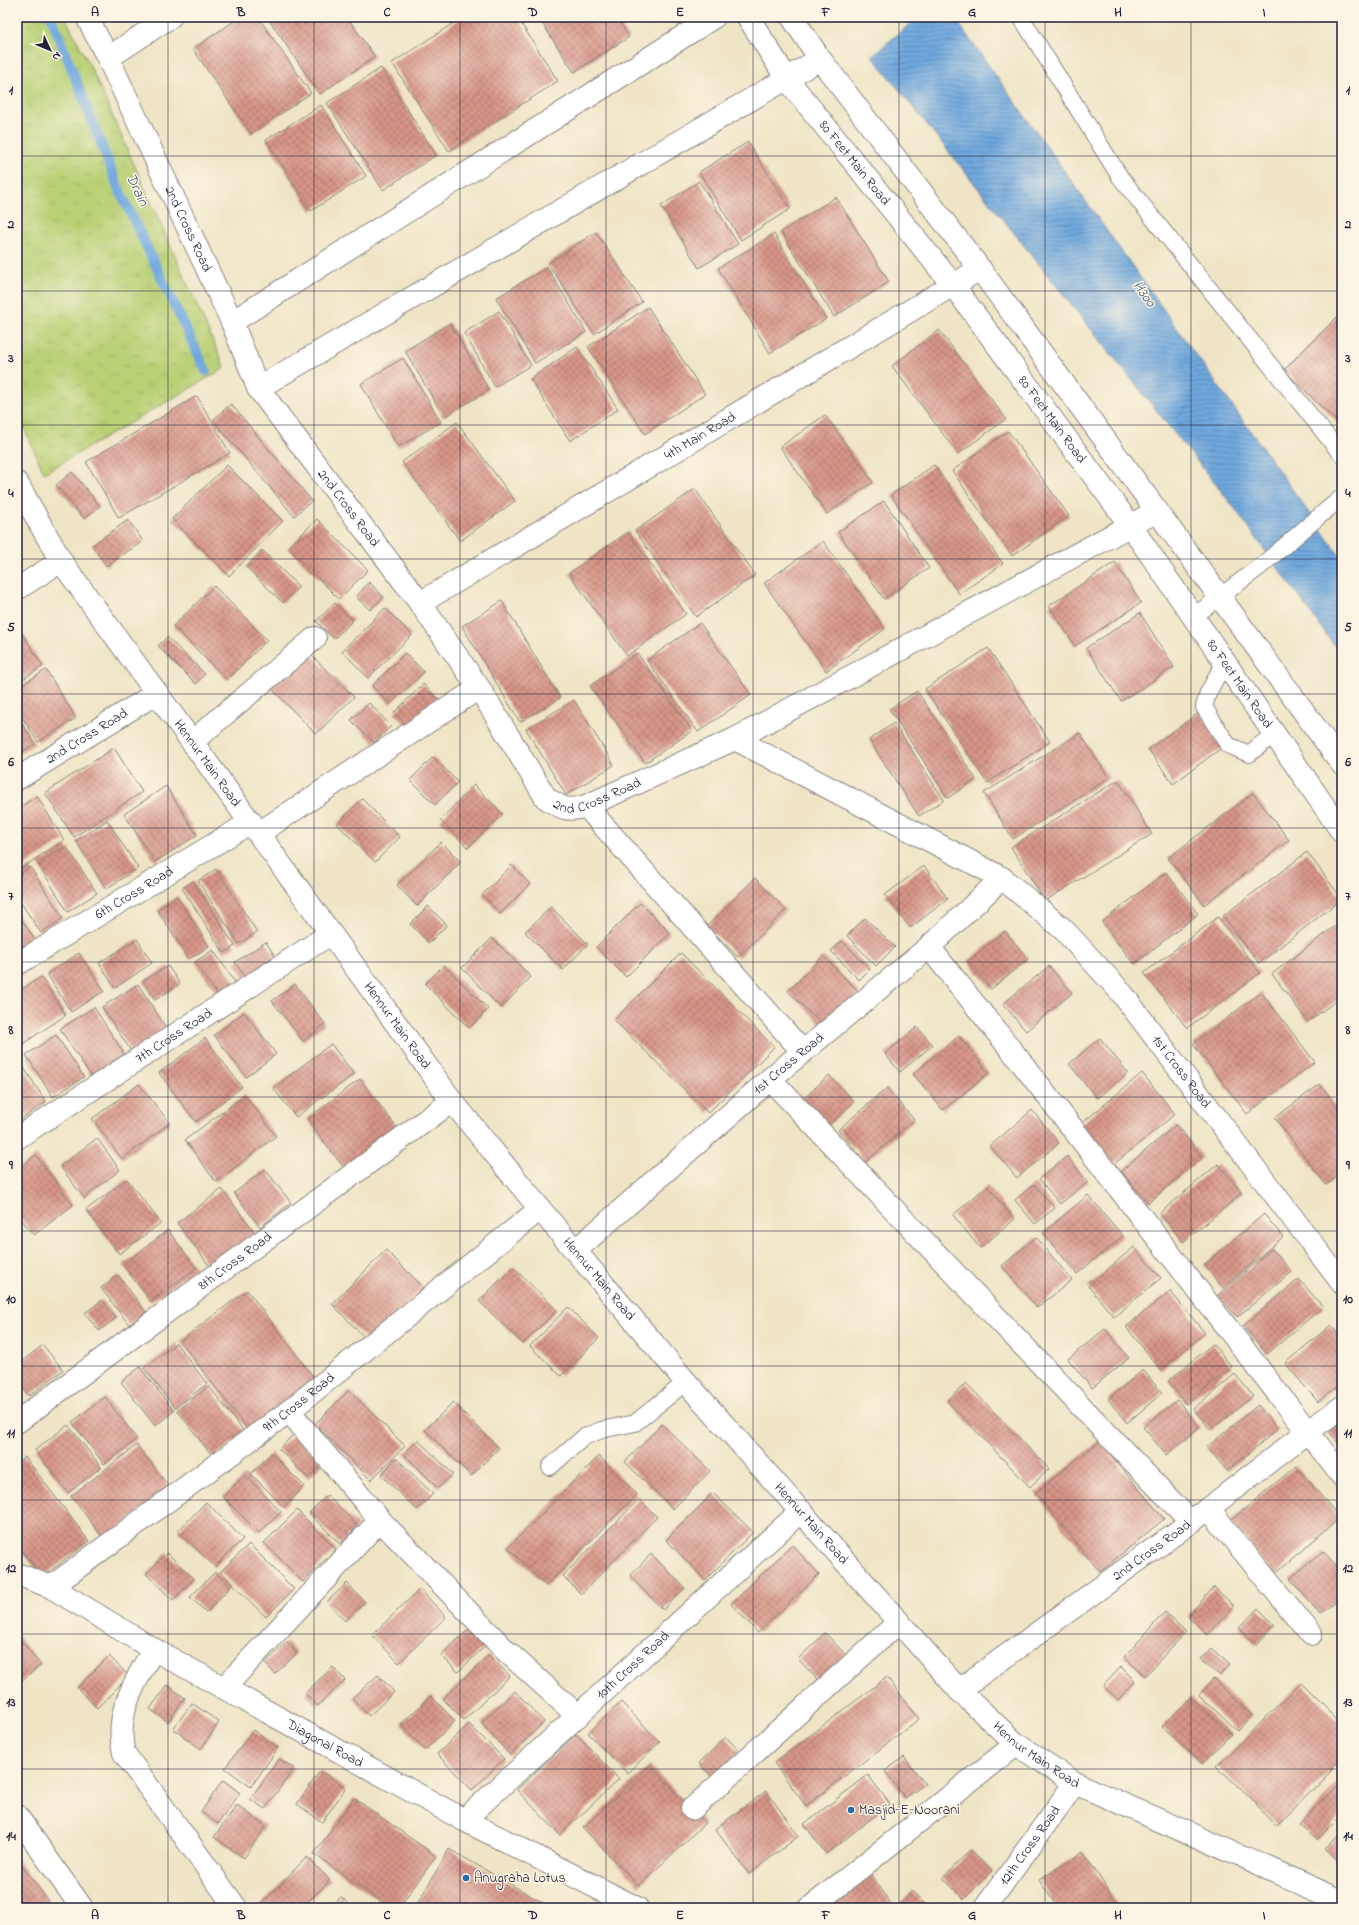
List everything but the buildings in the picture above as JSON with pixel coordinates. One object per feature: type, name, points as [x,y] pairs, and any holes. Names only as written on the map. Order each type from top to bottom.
[{"type":"street","name":"2nd Cross Road","points":[[87,17],[108,58],[232,322],[258,388],[420,602],[479,688],[546,798],[561,807],[573,810],[586,806],[735,739],[1157,510]]},
{"type":"street","points":[[108,58],[170,17]]},
{"type":"street","points":[[232,322],[714,17]]},
{"type":"street","name":"80 Feet Main Road","points":[[748,17],[787,79],[953,285],[1130,525],[1342,832]]},
{"type":"street","points":[[792,17],[820,59],[980,269],[1342,764]]},
{"type":"street","points":[[258,388],[820,59]]},
{"type":"street","name":"4th Main Road","points":[[420,602],[980,269]]},
{"type":"street","name":"Hennur Main Road","points":[[17,483],[61,561],[193,741],[330,934],[452,1101],[540,1209],[686,1382],[959,1690],[1016,1744],[1075,1783],[1342,1901]]},
{"type":"street","points":[[17,589],[61,561]]},
{"type":"street","points":[[193,741],[314,638]]},
{"type":"street","name":"6th Cross Road","points":[[17,964],[255,828],[479,688]]},
{"type":"street","name":"2nd Cross Road","points":[[17,778],[158,694]]},
{"type":"street","name":"1st Cross Road","points":[[735,739],[1002,878],[1064,930],[1120,991],[1342,1283]]},
{"type":"street","points":[[586,806],[803,1052]]},
{"type":"street","name":"1st Cross Road","points":[[575,1251],[770,1079],[929,947],[1002,878]]},
{"type":"street","name":"7th Cross Road","points":[[17,1138],[330,934]]},
{"type":"street","points":[[929,947],[1342,1476]]},
{"type":"street","points":[[770,1079],[1191,1522]]},
{"type":"street","name":"8th Cross Road","points":[[17,1422],[452,1101]]},
{"type":"street","name":"9th Cross Road","points":[[51,1587],[289,1411],[540,1209]]},
{"type":"street","name":"2nd Cross Road","points":[[959,1690],[1191,1522],[1307,1432],[1342,1407]]},
{"type":"street","points":[[289,1411],[380,1520],[505,1650],[578,1716]]},
{"type":"street","points":[[1208,1508],[1311,1634]]},
{"type":"street","name":"10th Cross Road","points":[[464,1820],[801,1511]]},
{"type":"street","points":[[224,1688],[380,1520]]},
{"type":"street","name":"Diagonal Road","points":[[17,1574],[51,1587],[153,1649],[464,1820],[637,1908]]},
{"type":"street","points":[[692,1809],[899,1622]]},
{"type":"street","points":[[153,1649],[126,1701],[122,1725],[122,1744],[124,1753],[236,1908]]},
{"type":"street","points":[[810,1908],[1016,1744]]},
{"type":"street","name":"12th Cross Road","points":[[985,1908],[1075,1783]]},
{"type":"street","points":[[17,1816],[82,1908]]},
{"type":"lane","points":[[1021,17],[1120,177],[1342,455]]},
{"type":"lane","points":[[1194,617],[1262,565],[1338,501]]},
{"type":"lane","points":[[1225,661],[1208,693],[1204,707],[1217,730],[1228,745],[1249,754],[1274,734]]},
{"type":"lane","points":[[550,1467],[584,1438],[601,1430],[635,1423],[686,1382]]},
{"type":"green space","points":[[17,17],[65,17],[91,68],[225,368],[44,473],[17,412]]},
{"type":"water","name":"H300","points":[[918,17],[954,17],[1342,559],[1342,656],[1233,506],[872,56]]},
{"type":"waterway","name":"Drain","points":[[51,17],[118,187],[206,371]]},
{"type":"place","name":"Masjid-E-Noorani","points":[[851,1810]]},
{"type":"place","name":"Anugraha Lotus","points":[[466,1878]]}]
